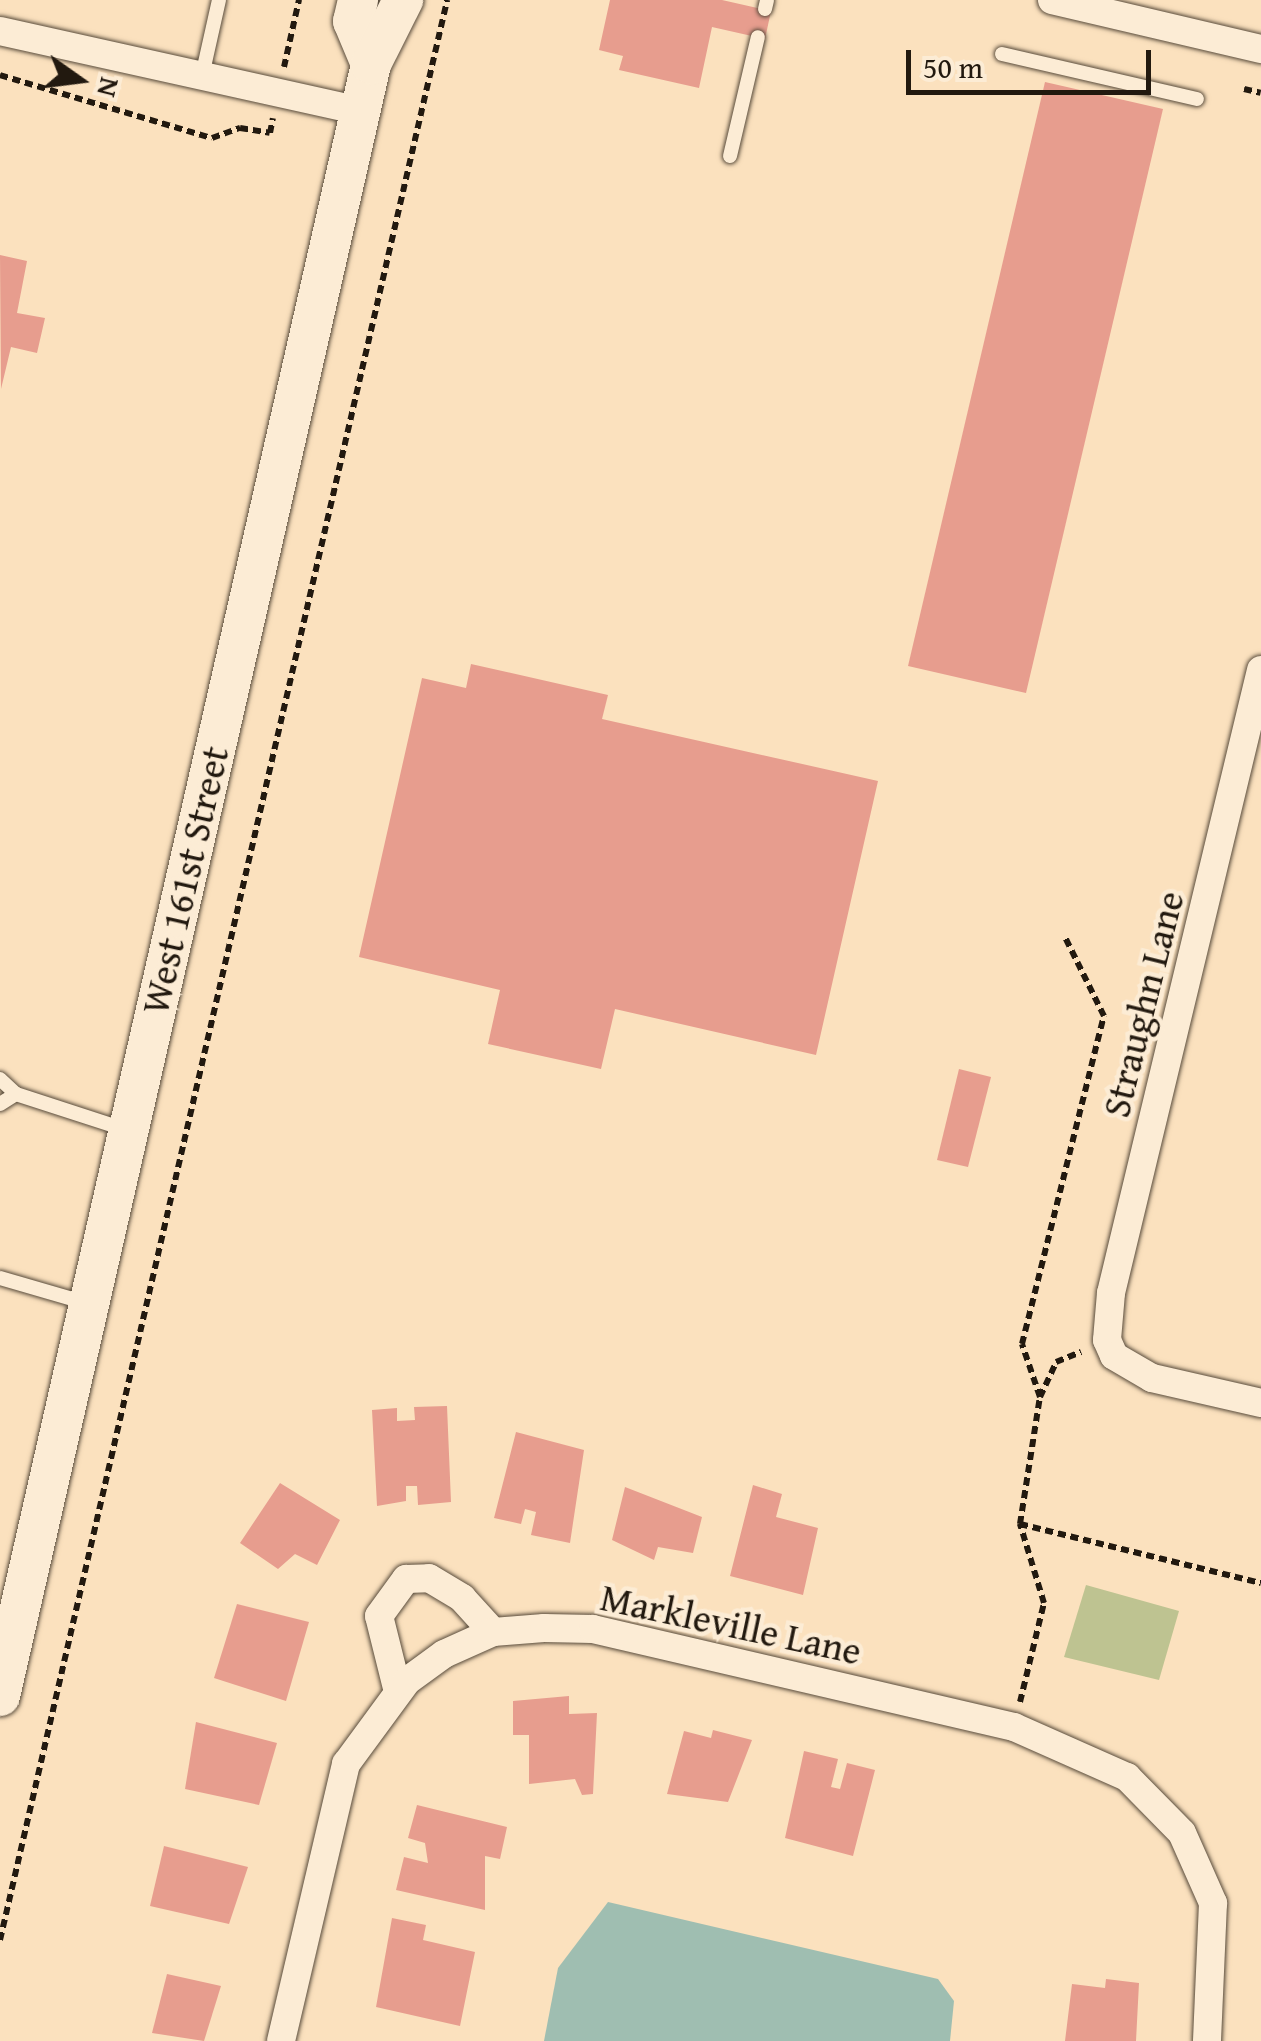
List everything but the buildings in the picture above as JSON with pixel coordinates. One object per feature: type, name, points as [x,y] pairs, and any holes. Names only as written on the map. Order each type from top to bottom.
[{"type":"street","points":[[358,0],[353,21],[371,64]]},
{"type":"street","name":"West 161st Street","points":[[0,1696],[371,64],[403,0]]},
{"type":"street","points":[[1052,0],[1147,10],[1261,49]]},
{"type":"street","points":[[0,31],[361,112]]},
{"type":"street","name":"Straughn Lane","points":[[1110,1348],[1110,1294],[1261,670]]},
{"type":"street","points":[[1110,1348],[1152,1378],[1261,1403]]},
{"type":"street","points":[[398,1692],[379,1616],[406,1579],[445,1588],[494,1632]]},
{"type":"street","name":"Markleville Lane","points":[[281,2041],[346,1764],[398,1692],[444,1654],[494,1632],[593,1629],[1014,1727],[1127,1778],[1182,1833],[1213,1904],[1207,2041]]},
{"type":"lane","points":[[202,76],[219,0]]},
{"type":"lane","points":[[730,156],[758,36]]},
{"type":"lane","points":[[1002,54],[1196,99]]},
{"type":"lane","points":[[0,1078],[16,1094],[128,1130]]},
{"type":"lane","points":[[0,1104],[16,1094]]},
{"type":"lane","points":[[0,1278],[88,1304]]},
{"type":"path","points":[[0,1940],[447,0]]},
{"type":"path","points":[[1244,89],[1261,93]]},
{"type":"path","points":[[1040,1397],[1022,1344],[1104,1016],[1064,936]]},
{"type":"path","points":[[1014,1727],[1044,1603],[1020,1524],[1040,1397],[1056,1362],[1110,1348]]},
{"type":"path","points":[[1020,1524],[1261,1583]]},
{"type":"green space","points":[[1086,1585],[1179,1611],[1159,1680],[1064,1657]]},
{"type":"shaded area","points":[[608,1902],[938,1979],[954,2001],[950,2041],[544,2041],[558,1968]]}]
